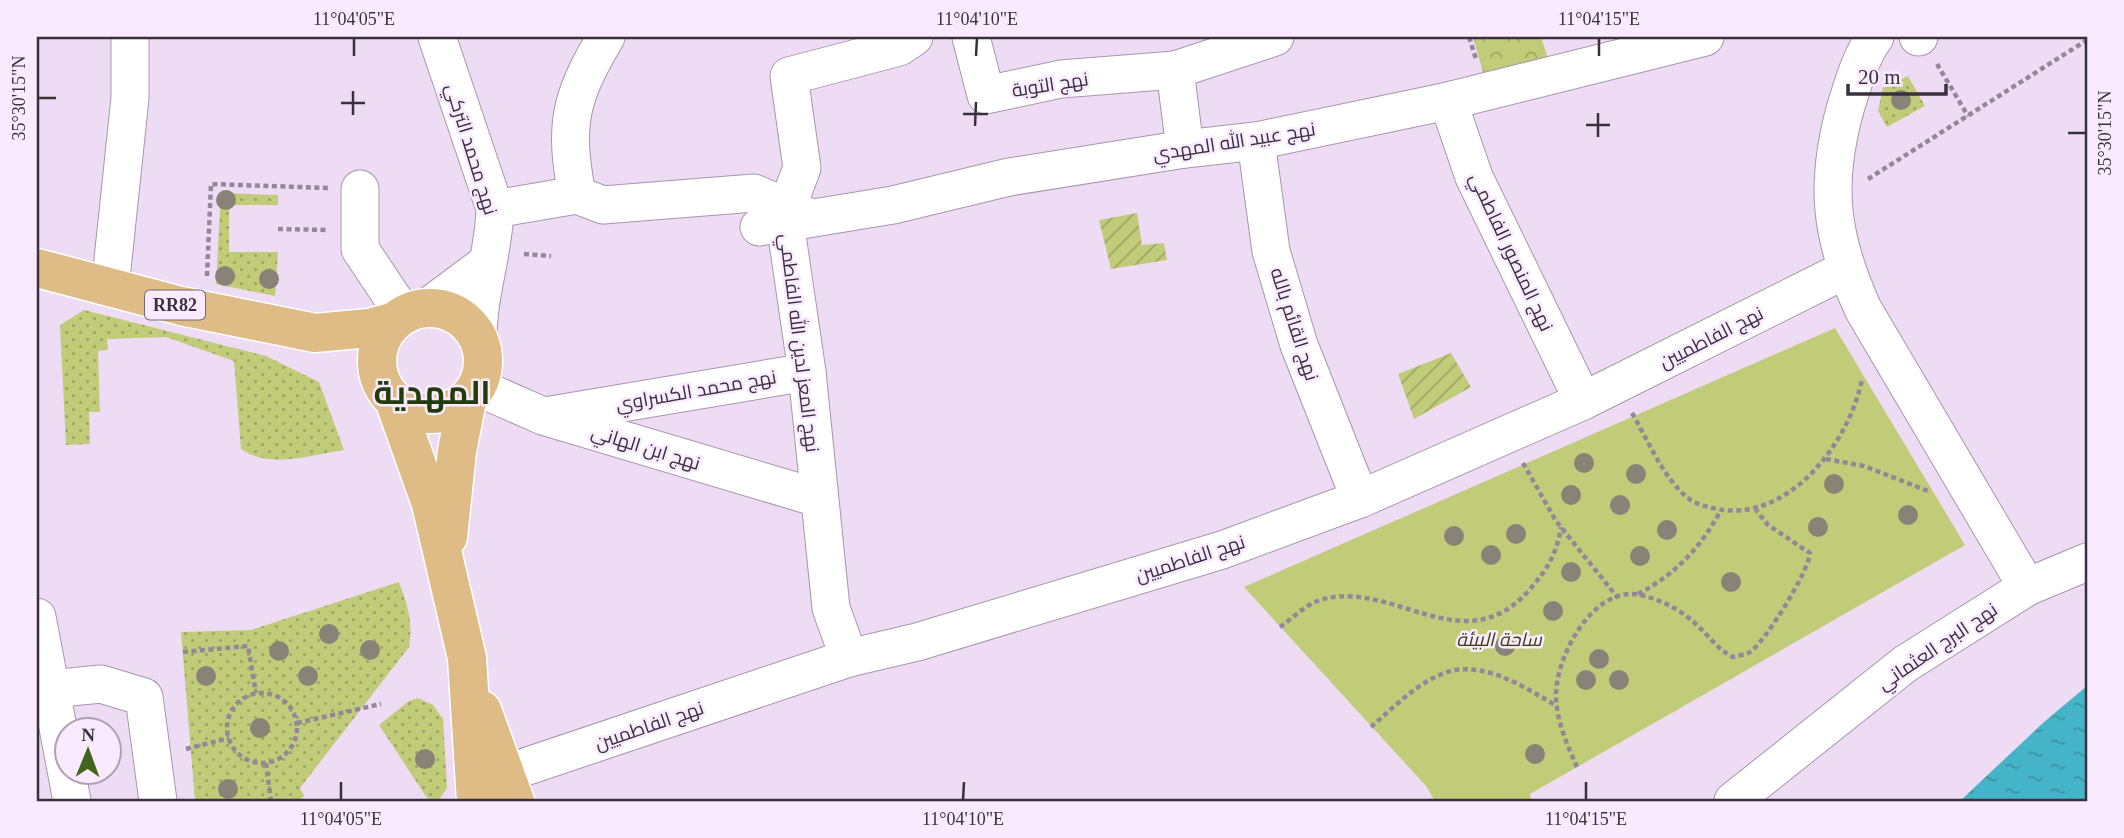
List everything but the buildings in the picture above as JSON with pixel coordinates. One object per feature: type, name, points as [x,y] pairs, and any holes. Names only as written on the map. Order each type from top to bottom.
[{"type":"main road","name":"RR82","points":[[37,268],[206,312],[315,333],[355,330],[408,315],[456,315],[469,324],[478,338]]},
{"type":"main road","points":[[408,315],[381,341],[378,352],[386,388],[427,491],[470,679],[511,787]]},
{"type":"main road","name":"RR82","points":[[315,333],[349,352],[407,409],[439,414],[454,410],[472,394]]},
{"type":"main road","points":[[447,570],[451,503],[472,394],[483,371],[483,354],[478,338]]},
{"type":"main road","points":[[470,679],[476,801]]},
{"type":"street","points":[[110,288],[130,98],[130,37]]},
{"type":"street","name":"نهج محمد التركي","points":[[437,37],[495,209],[495,236],[479,300],[478,338]]},
{"type":"street","points":[[577,195],[568,147],[572,112],[585,71],[606,37]]},
{"type":"street","name":"نهج المعز لدين الله الفاطمي","points":[[849,658],[831,608],[807,372],[785,219],[802,168],[789,76],[899,47],[914,37]]},
{"type":"street","name":"نهج التوبة","points":[[971,37],[986,95],[1061,79],[1175,69]]},
{"type":"street","points":[[1185,149],[1175,69],[1275,37]]},
{"type":"street","name":"نهج عبيد الله المهدي","points":[[785,219],[893,205],[1010,177],[1185,149],[1256,141],[1448,101],[1705,37]]},
{"type":"street","points":[[1875,37],[1857,71],[1838,137],[1831,201],[1845,270],[1863,309],[2027,587]]},
{"type":"street","name":"نهج المنصور الفاطمي","points":[[1448,101],[1475,177],[1583,401]]},
{"type":"street","name":"نهج القائم بالله","points":[[1256,141],[1275,264],[1299,345],[1360,499]]},
{"type":"street","points":[[360,189],[360,249],[408,315],[487,263]]},
{"type":"street","points":[[495,209],[577,195],[603,205],[754,193],[785,219]]},
{"type":"street","name":"نهج الفاطميين","points":[[511,787],[849,658],[917,642],[1222,550],[1360,499],[1583,401],[1845,270]]},
{"type":"street","name":"نهج محمد الكسراوي","points":[[544,416],[807,372]]},
{"type":"street","name":"نهج ابن الهاني","points":[[472,394],[818,498]]},
{"type":"street","name":"نهج البرج العثماني","points":[[1733,801],[1905,664],[2027,587],[2087,562]]},
{"type":"street","points":[[37,617],[72,801]]},
{"type":"street","points":[[50,689],[101,684],[144,697],[158,801]]},
{"type":"path","points":[[1831,201],[2085,39]]},
{"type":"path","points":[[1924,45],[1968,116]]},
{"type":"path","points":[[206,312],[211,184],[360,189]]},
{"type":"path","points":[[278,229],[360,230]]},
{"type":"path","points":[[1615,385],[1673,481],[1689,499],[1722,510],[1756,510],[1783,495],[1826,459],[1842,436],[1857,402],[1863,375]]},
{"type":"path","points":[[1507,435],[1561,527],[1618,598]]},
{"type":"path","points":[[1826,459],[1864,466],[1908,481],[1935,495]]},
{"type":"path","points":[[1577,767],[1563,736],[1556,695],[1563,656],[1585,620],[1609,600],[1638,594],[1665,580],[1695,551],[1722,510]]},
{"type":"path","points":[[1638,594],[1671,605],[1697,625],[1720,650],[1733,657],[1750,652],[1801,583],[1810,564],[1811,553],[1768,525],[1756,510]]},
{"type":"path","points":[[1280,627],[1318,601],[1346,597],[1465,622],[1492,618],[1521,600],[1551,565],[1561,527]]},
{"type":"path","points":[[183,652],[248,646],[256,694]]},
{"type":"path","points":[[1371,727],[1426,684],[1451,671],[1478,672],[1508,678],[1558,706]]},
{"type":"path","points":[[256,694],[279,696],[294,712],[297,723],[293,745],[277,760],[266,763],[243,757],[229,738],[229,715],[245,697],[256,694]]},
{"type":"path","points":[[297,723],[381,704]]},
{"type":"path","points":[[152,758],[229,738]]},
{"type":"path","points":[[266,763],[271,801]]},
{"type":"green space","points":[[1473,37],[1541,37],[1549,62],[1485,79]]},
{"type":"green space","points":[[1908,76],[1925,106],[1887,127],[1878,111],[1883,88]]},
{"type":"green space","points":[[221,193],[278,195],[278,205],[229,205],[229,252],[278,252],[275,296],[216,284]]},
{"type":"green space","points":[[1137,213],[1142,245],[1164,243],[1167,260],[1111,269],[1099,220]]},
{"type":"green space","points":[[84,310],[266,356],[319,382],[344,450],[277,459],[252,455],[241,449],[234,361],[166,337],[107,339],[108,350],[98,351],[100,412],[89,412],[90,444],[66,445],[60,325]]},
{"type":"green space","name":"ساحة البيئة","points":[[1835,328],[1965,545],[1530,794],[1531,801],[1435,801],[1426,786],[1244,587]]},
{"type":"green space","points":[[1451,353],[1471,387],[1414,419],[1398,374]]},
{"type":"green space","points":[[399,582],[409,614],[409,647],[300,788],[304,796],[298,801],[195,801],[181,632],[251,630]]},
{"type":"green space","points":[[418,698],[433,705],[443,719],[447,788],[438,801],[429,801],[379,725],[409,701]]},
{"type":"water","points":[[2087,686],[2087,801],[1960,801],[2044,722]]},
{"type":"district","name":"المهدية","points":[[432,392]]}]
